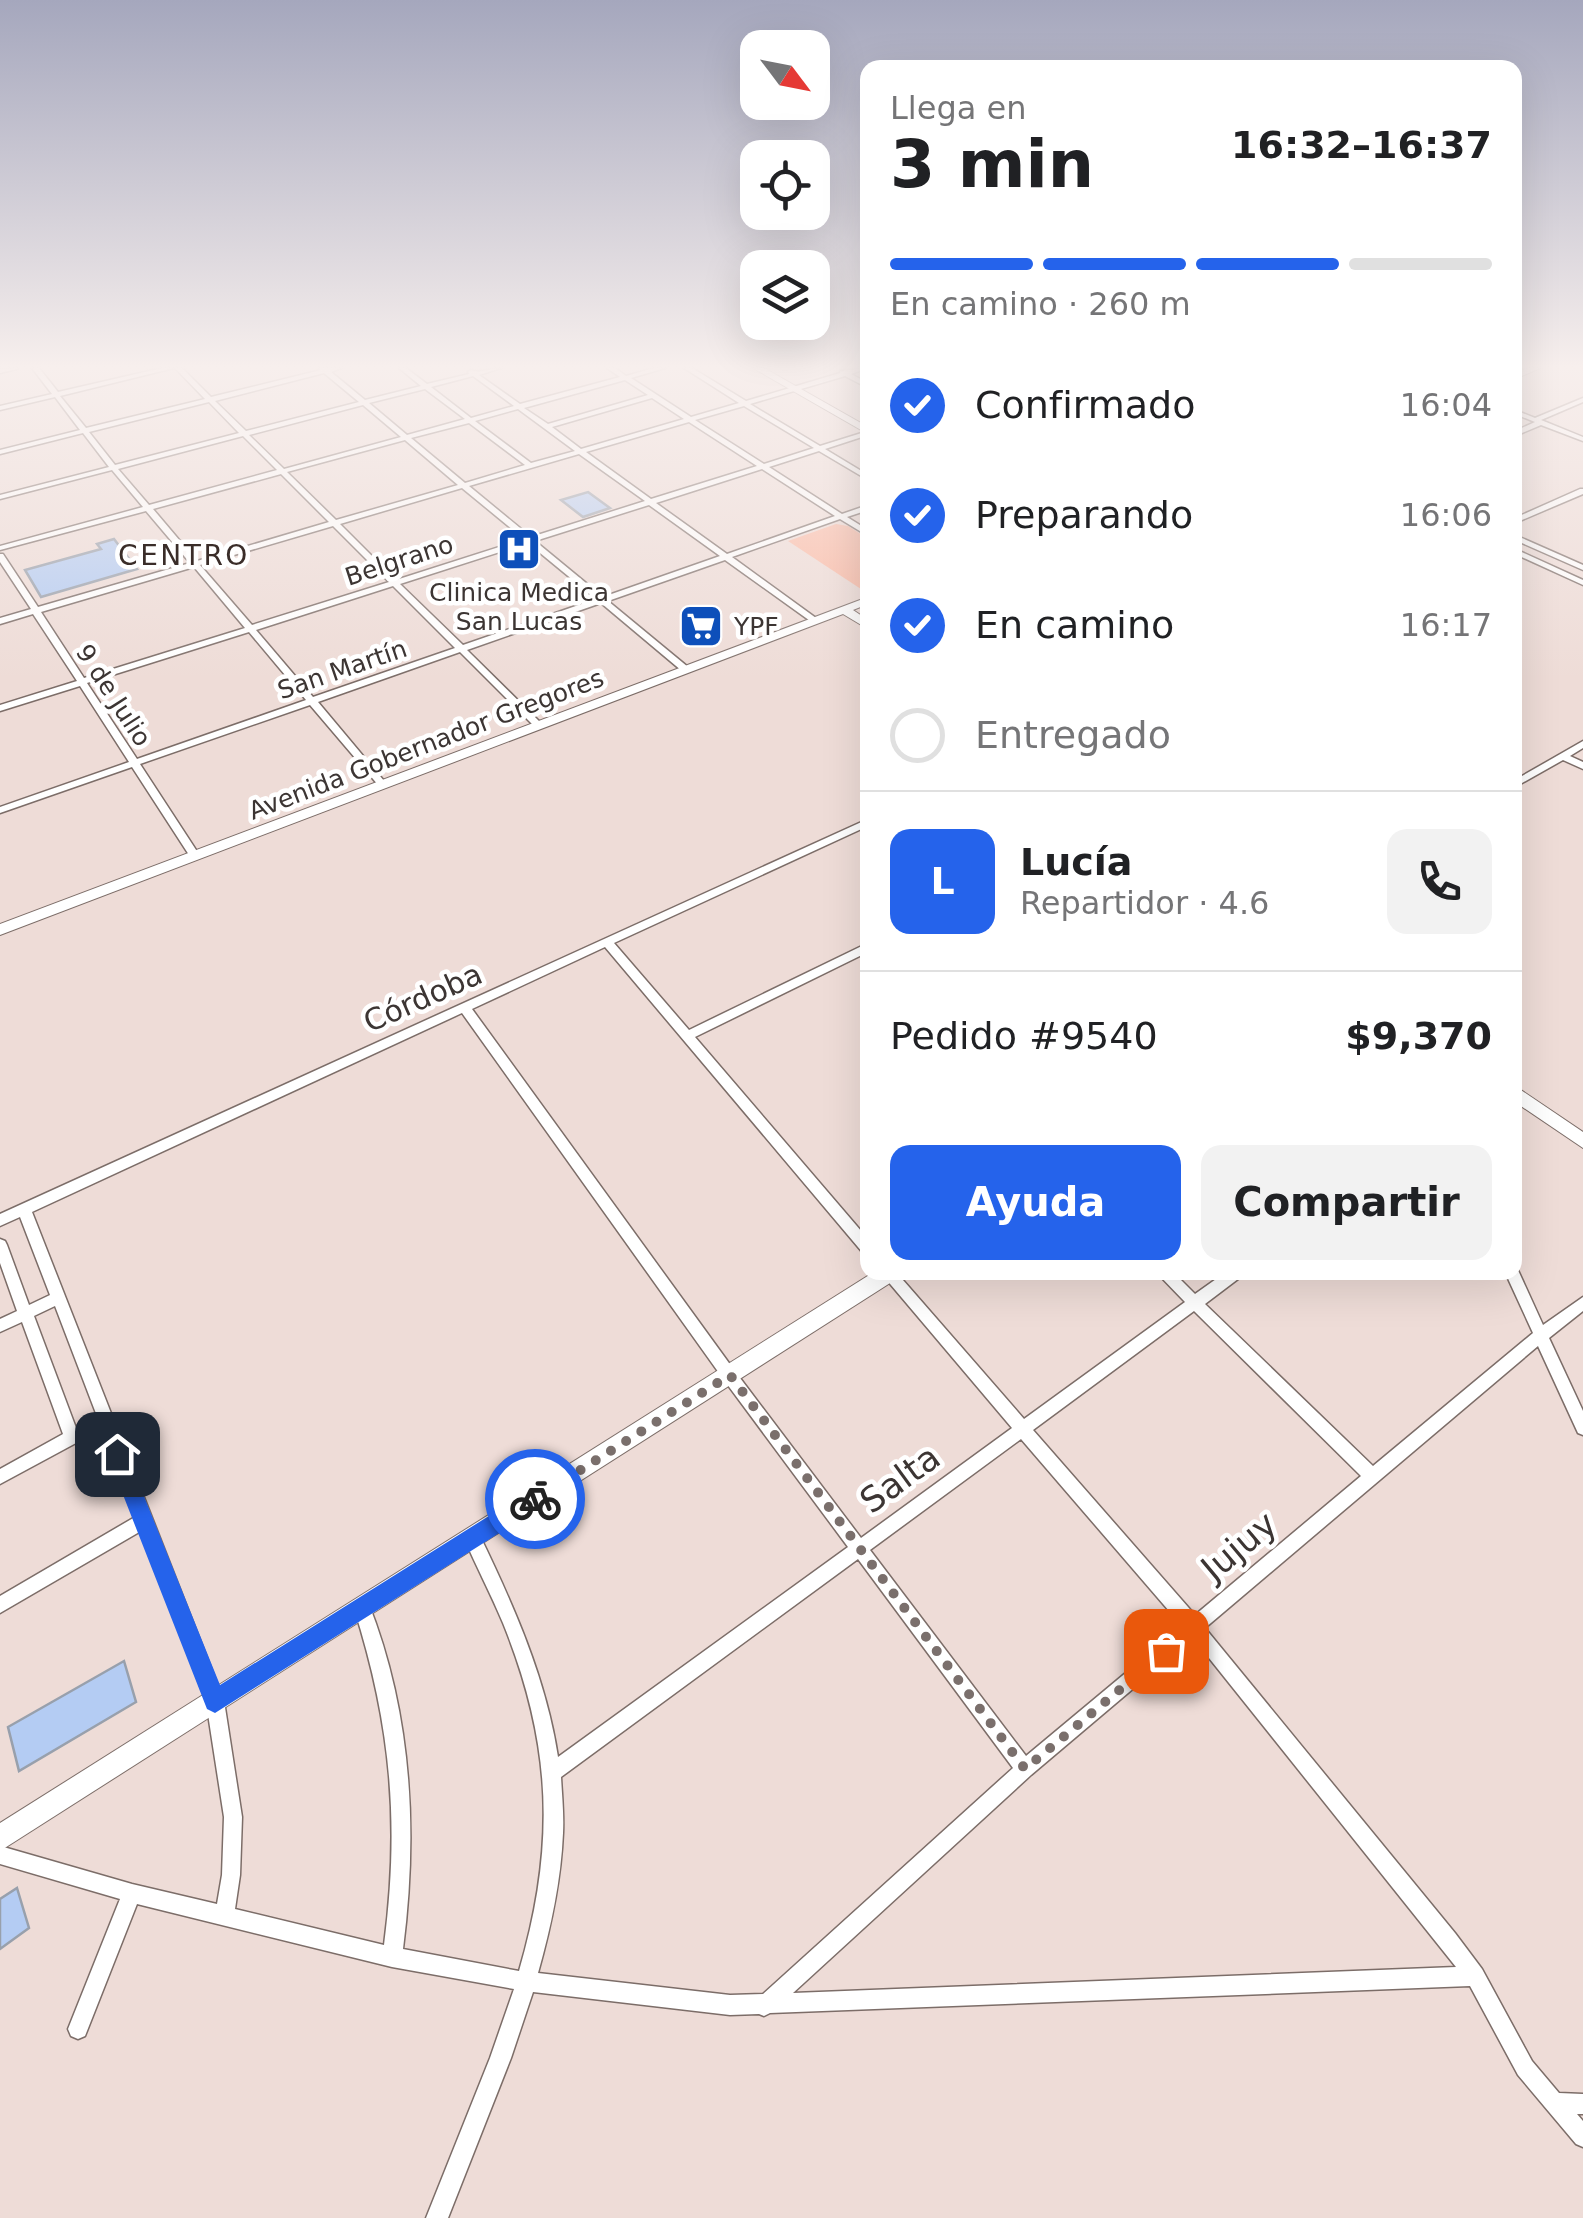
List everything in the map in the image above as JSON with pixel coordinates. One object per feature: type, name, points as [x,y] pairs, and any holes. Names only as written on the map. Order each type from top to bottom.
[{"type":"street","points":[[0,497],[100,472]]},
{"type":"street","points":[[117,472],[382,784]]},
{"type":"street","points":[[0,548],[279,472],[538,725]]},
{"type":"street","points":[[443,472],[684,670]]},
{"type":"street","points":[[0,621],[511,472]]},
{"type":"street","points":[[608,472],[813,620]]},
{"type":"street","name":"Belgrano","points":[[0,708],[747,472]]},
{"type":"street","points":[[769,472],[860,529]]},
{"type":"street","points":[[1522,518],[1583,491]]},
{"type":"street","name":"San Martín","points":[[0,810],[860,510]]},
{"type":"street","points":[[1522,540],[1583,568]]},
{"type":"street","points":[[1522,555],[1583,583]]},
{"type":"street","name":"9 de Julio","points":[[0,556],[194,856]]},
{"type":"street","name":"Avenida Gobernador Gregores","points":[[0,930],[860,603]]},
{"type":"street","points":[[844,609],[860,620]]},
{"type":"street","points":[[1522,780],[1583,744]]},
{"type":"street","points":[[1563,756],[1583,766]]},
{"type":"street","name":"Córdoba","points":[[0,1220],[860,826]]},
{"type":"street","points":[[606,942],[860,1240]]},
{"type":"street","points":[[687,1036],[860,950]]},
{"type":"street","points":[[464,1007],[730,1375],[1025,1769]]},
{"type":"street","points":[[1522,1098],[1583,1141]]},
{"type":"street","points":[[24,1209],[215,1701],[233,1817],[231,1875],[224,1916]]},
{"type":"street","points":[[0,1245],[72,1438]]},
{"type":"street","points":[[0,1838],[878,1280]]},
{"type":"street","points":[[895,1280],[1194,1627],[1475,1976],[1496,2011],[1506,2038],[1583,2137]]},
{"type":"street","points":[[1171,1280],[1372,1476]]},
{"type":"street","name":"Salta","points":[[552,1774],[1226,1280]]},
{"type":"street","points":[[1516,1280],[1583,1428]]},
{"type":"street","points":[[0,1326],[57,1298]]},
{"type":"street","name":"Jujuy","points":[[764,2006],[1025,1769],[1540,1335],[1583,1303]]},
{"type":"street","points":[[0,1476],[104,1420]]},
{"type":"street","points":[[0,1605],[143,1521]]},
{"type":"street","points":[[437,2218],[528,1982],[550,1870],[554,1816],[552,1774],[521,1643],[472,1538]]},
{"type":"street","points":[[362,1608],[382,1678],[402,1795],[404,1860],[392,1957]]},
{"type":"street","points":[[0,1855],[132,1893],[392,1957],[528,1982],[764,2006],[1475,1976]]},
{"type":"street","points":[[78,2029],[132,1893]]},
{"type":"street","points":[[1554,2103],[1583,2104]]},
{"type":"shaded area","points":[[836,524],[860,534],[860,588],[788,541]]},
{"type":"building","points":[[588,492],[610,508],[583,517],[561,500]]},
{"type":"building","points":[[114,539],[137,569],[41,597],[25,570],[101,549],[97,544]]},
{"type":"building","points":[[124,1661],[136,1702],[19,1771],[8,1727]]},
{"type":"building","points":[[17,1888],[29,1928],[0,1949],[0,1899]]},
{"type":"way so far","points":[[535,1499],[730,1375],[1025,1769],[1166,1651]]},
{"type":"place","name":"Clinica Medica San Lucas","points":[[519,549]]},
{"type":"place","name":"YPF","points":[[701,626]]},
{"type":"district","name":"CENTRO","points":[[184,555]]},
{"type":"route","points":[[117,1454],[215,1701],[535,1499]]}]
